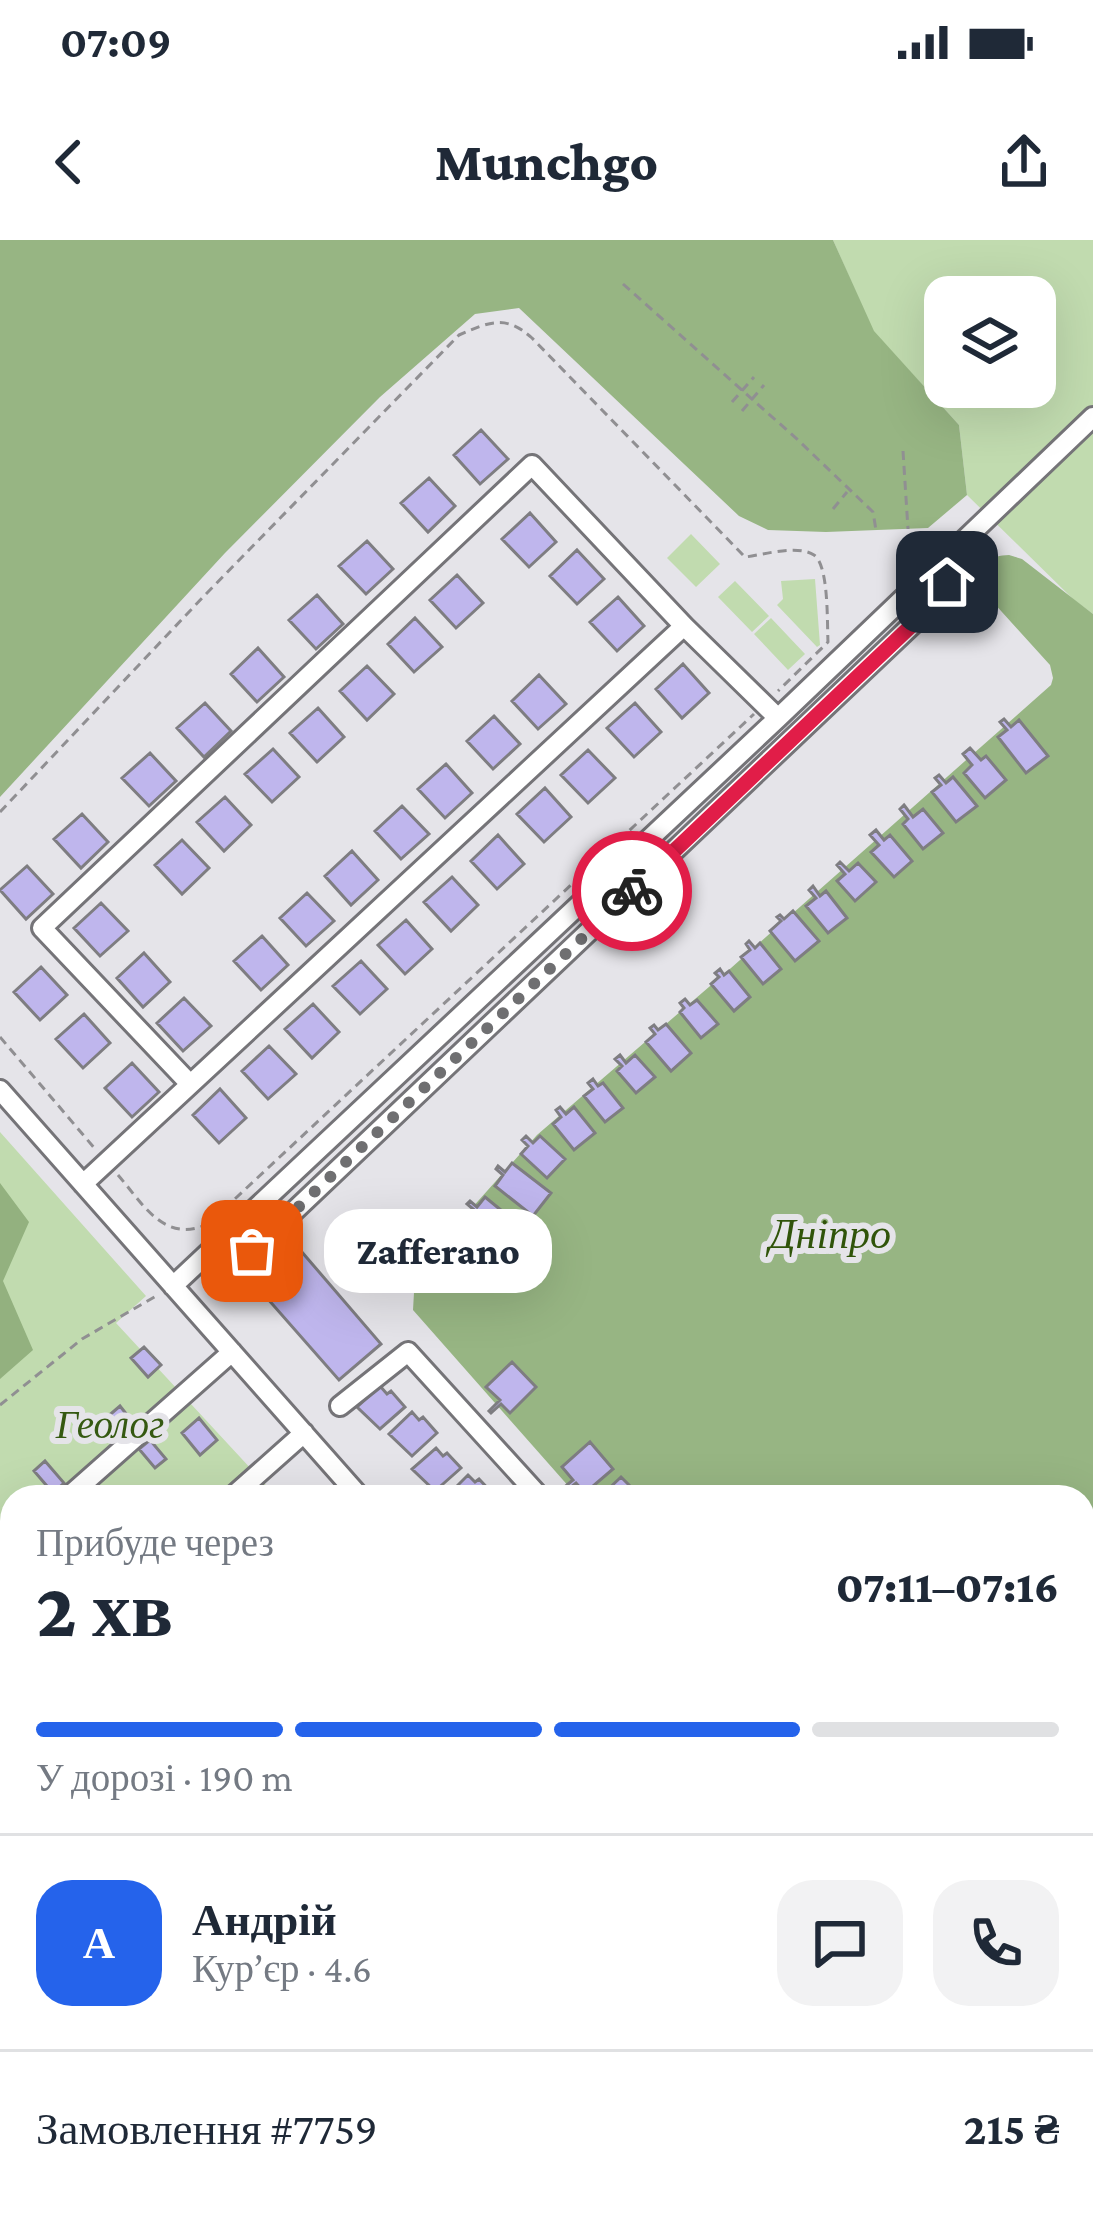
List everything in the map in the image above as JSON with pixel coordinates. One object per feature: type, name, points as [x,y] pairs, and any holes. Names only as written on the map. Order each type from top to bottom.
[{"type":"street","points":[[173,1286],[771,711],[934,568],[1093,417]]},
{"type":"street","points":[[190,1084],[42,928],[532,464],[771,711]]},
{"type":"street","points":[[202,1259],[231,1266],[269,1235],[951,588],[934,568]]},
{"type":"street","points":[[83,1184],[684,626]]},
{"type":"street","points":[[0,1090],[350,1485]]},
{"type":"street","points":[[82,1485],[232,1352]]},
{"type":"street","points":[[340,1406],[408,1352],[529,1485]]},
{"type":"street","points":[[246,1485],[304,1433]]},
{"type":"path","points":[[623,284],[873,512],[876,530]]},
{"type":"path","points":[[0,812],[459,334],[504,321],[520,327],[745,557],[798,551],[815,555],[824,567],[828,642],[771,711],[208,1224],[180,1230],[162,1223],[0,1037]]},
{"type":"path","points":[[732,403],[754,376]]},
{"type":"path","points":[[742,410],[764,385]]},
{"type":"path","points":[[903,451],[908,529]]},
{"type":"path","points":[[832,509],[849,490]]},
{"type":"path","points":[[0,1405],[82,1339],[173,1286]]},
{"type":"green space","points":[[833,240],[1093,240],[1093,614],[967,495],[959,425],[943,408],[1056,408],[1056,276],[924,276],[924,387],[873,331]]},
{"type":"green space","points":[[691,534],[720,564],[696,587],[667,558]]},
{"type":"green space","points":[[815,579],[817,647],[777,605],[783,599],[781,581]]},
{"type":"green space","points":[[735,581],[769,616],[752,632],[718,597]]},
{"type":"green space","points":[[771,618],[805,654],[788,670],[754,634]]},
{"type":"green space","name":"Геолог","points":[[0,1132],[146,1296],[116,1323],[266,1485],[0,1485]]},
{"type":"shaded area","points":[[0,1183],[29,1222],[3,1281],[33,1350],[0,1379]]},
{"type":"water","points":[[0,240],[833,240],[874,331],[924,386],[924,408],[944,408],[959,425],[967,495],[928,528],[768,530],[739,516],[519,308],[475,314],[380,397],[225,553],[0,797]]},
{"type":"water","name":"Дніпро","points":[[994,558],[1022,559],[1093,614],[1093,1485],[567,1485],[413,1310],[415,1275],[537,1135],[1051,685],[1050,665],[983,591],[984,564]]},
{"type":"building","points":[[481,430],[508,459],[480,484],[454,455]]},
{"type":"building","points":[[429,478],[455,506],[428,532],[401,503]]},
{"type":"building","points":[[530,513],[556,542],[529,567],[502,539]]},
{"type":"building","points":[[367,541],[393,569],[366,594],[339,566]]},
{"type":"building","points":[[577,550],[604,579],[577,604],[550,576]]},
{"type":"building","points":[[457,575],[483,603],[456,628],[430,600]]},
{"type":"building","points":[[317,595],[343,624],[316,649],[289,620]]},
{"type":"building","points":[[618,597],[644,626],[617,651],[590,622]]},
{"type":"building","points":[[415,618],[442,647],[414,672],[388,644]]},
{"type":"building","points":[[258,648],[284,677],[257,702],[231,674]]},
{"type":"building","points":[[683,664],[709,693],[682,718],[656,689]]},
{"type":"building","points":[[367,666],[394,694],[367,720],[340,691]]},
{"type":"building","points":[[539,675],[566,704],[538,729],[512,701]]},
{"type":"building","points":[[205,703],[231,731],[204,757],[177,728]]},
{"type":"building","points":[[635,703],[661,732],[634,757],[607,728]]},
{"type":"building","points":[[318,708],[344,737],[317,762],[290,733]]},
{"type":"building","points":[[494,716],[520,744],[493,769],[467,741]]},
{"type":"building","points":[[1004,719],[1011,727],[1019,720],[1048,756],[1026,773],[998,737],[1007,730],[1000,722]]},
{"type":"building","points":[[970,748],[981,760],[986,756],[1006,780],[985,798],[964,773],[972,765],[963,754]]},
{"type":"building","points":[[273,749],[299,777],[272,802],[245,774]]},
{"type":"building","points":[[588,750],[615,778],[588,803],[561,775]]},
{"type":"building","points":[[150,753],[176,781],[149,806],[122,778]]},
{"type":"building","points":[[446,764],[472,793],[445,818],[418,789]]},
{"type":"building","points":[[939,775],[946,783],[953,777],[977,806],[956,822],[932,792],[941,785],[935,778]]},
{"type":"building","points":[[545,788],[571,817],[544,842],[517,814]]},
{"type":"building","points":[[225,797],[251,825],[224,851],[197,822]]},
{"type":"building","points":[[904,805],[913,817],[923,809],[943,833],[923,849],[903,824],[908,819],[900,809]]},
{"type":"building","points":[[402,806],[429,834],[401,859],[375,831]]},
{"type":"building","points":[[82,814],[108,842],[81,868],[54,839]]},
{"type":"building","points":[[876,830],[884,840],[890,835],[912,861],[894,877],[871,852],[879,845],[870,835]]},
{"type":"building","points":[[498,835],[524,864],[497,889],[471,861]]},
{"type":"building","points":[[182,840],[209,868],[182,894],[155,865]]},
{"type":"building","points":[[352,851],[378,880],[351,905],[325,876]]},
{"type":"building","points":[[840,862],[849,871],[858,863],[876,882],[855,901],[837,881],[845,874],[837,865]]},
{"type":"building","points":[[27,866],[53,894],[26,919],[0,890]]},
{"type":"building","points":[[452,877],[478,905],[451,931],[424,902]]},
{"type":"building","points":[[813,886],[820,896],[826,891],[847,918],[828,933],[806,906],[816,898],[809,890]]},
{"type":"building","points":[[307,893],[334,921],[306,946],[280,918]]},
{"type":"building","points":[[101,903],[128,931],[100,956],[74,928]]},
{"type":"building","points":[[793,911],[819,941],[795,961],[770,931],[781,921],[777,917],[784,919]]},
{"type":"building","points":[[406,920],[432,949],[405,974],[378,945]]},
{"type":"building","points":[[262,936],[288,965],[261,990],[234,961]]},
{"type":"building","points":[[749,941],[755,948],[760,943],[781,969],[763,984],[741,957],[750,950]]},
{"type":"building","points":[[144,953],[170,982],[143,1007],[117,978]]},
{"type":"building","points":[[361,961],[387,989],[360,1014],[333,986]]},
{"type":"building","points":[[41,967],[67,995],[40,1020],[14,992]]},
{"type":"building","points":[[720,969],[724,975],[729,971],[750,997],[734,1011],[711,984]]},
{"type":"building","points":[[184,998],[211,1026],[183,1051],[157,1023]]},
{"type":"building","points":[[685,999],[690,1005],[697,1000],[718,1024],[701,1038],[680,1012]]},
{"type":"building","points":[[313,1004],[339,1032],[312,1058],[285,1029]]},
{"type":"building","points":[[84,1014],[110,1043],[83,1068],[56,1039]]},
{"type":"building","points":[[666,1024],[691,1053],[671,1071],[646,1042],[655,1034],[650,1028],[654,1025],[658,1030]]},
{"type":"building","points":[[269,1046],[296,1074],[268,1099],[242,1071]]},
{"type":"building","points":[[620,1055],[626,1063],[635,1055],[655,1077],[636,1093],[617,1071],[622,1066],[615,1059]]},
{"type":"building","points":[[132,1063],[159,1092],[132,1117],[105,1088]]},
{"type":"building","points":[[593,1079],[598,1086],[603,1083],[623,1108],[605,1122],[584,1096],[593,1089],[588,1083]]},
{"type":"building","points":[[220,1089],[246,1118],[219,1143],[193,1115]]},
{"type":"building","points":[[560,1107],[566,1114],[574,1107],[595,1133],[574,1150],[553,1124],[561,1117],[556,1110]]},
{"type":"building","points":[[526,1136],[533,1143],[540,1136],[565,1159],[547,1178],[521,1154],[528,1146],[522,1140]]},
{"type":"building","points":[[512,1163],[551,1193],[533,1216],[495,1186],[503,1175],[498,1166],[505,1172]]},
{"type":"building","points":[[485,1197],[513,1220],[494,1242],[465,1218],[473,1209],[467,1204],[470,1201],[477,1207]]},
{"type":"building","points":[[295,1244],[381,1344],[339,1380],[252,1281]]},
{"type":"building","points":[[144,1347],[161,1365],[148,1377],[131,1358]]},
{"type":"building","points":[[512,1362],[536,1387],[510,1413],[501,1404],[491,1413],[500,1400],[486,1387]]},
{"type":"building","points":[[380,1386],[405,1407],[380,1429],[357,1407]]},
{"type":"building","points":[[120,1406],[135,1425],[121,1436],[106,1418]]},
{"type":"building","points":[[412,1412],[437,1433],[412,1456],[389,1434]]},
{"type":"building","points":[[199,1418],[217,1440],[200,1455],[182,1433]]},
{"type":"building","points":[[150,1440],[166,1459],[155,1468],[139,1449]]},
{"type":"building","points":[[590,1442],[613,1469],[594,1485],[567,1485],[573,1480],[562,1467]]},
{"type":"building","points":[[436,1448],[461,1468],[442,1485],[429,1485],[412,1469]]},
{"type":"building","points":[[45,1461],[64,1483],[46,1485],[34,1471]]},
{"type":"building","points":[[468,1475],[485,1485],[458,1485]]},
{"type":"way so far","points":[[252,1251],[632,891]]},
{"type":"place","name":"Zafferano","points":[[252,1251]]},
{"type":"route","points":[[632,891],[951,588],[947,582]]}]
